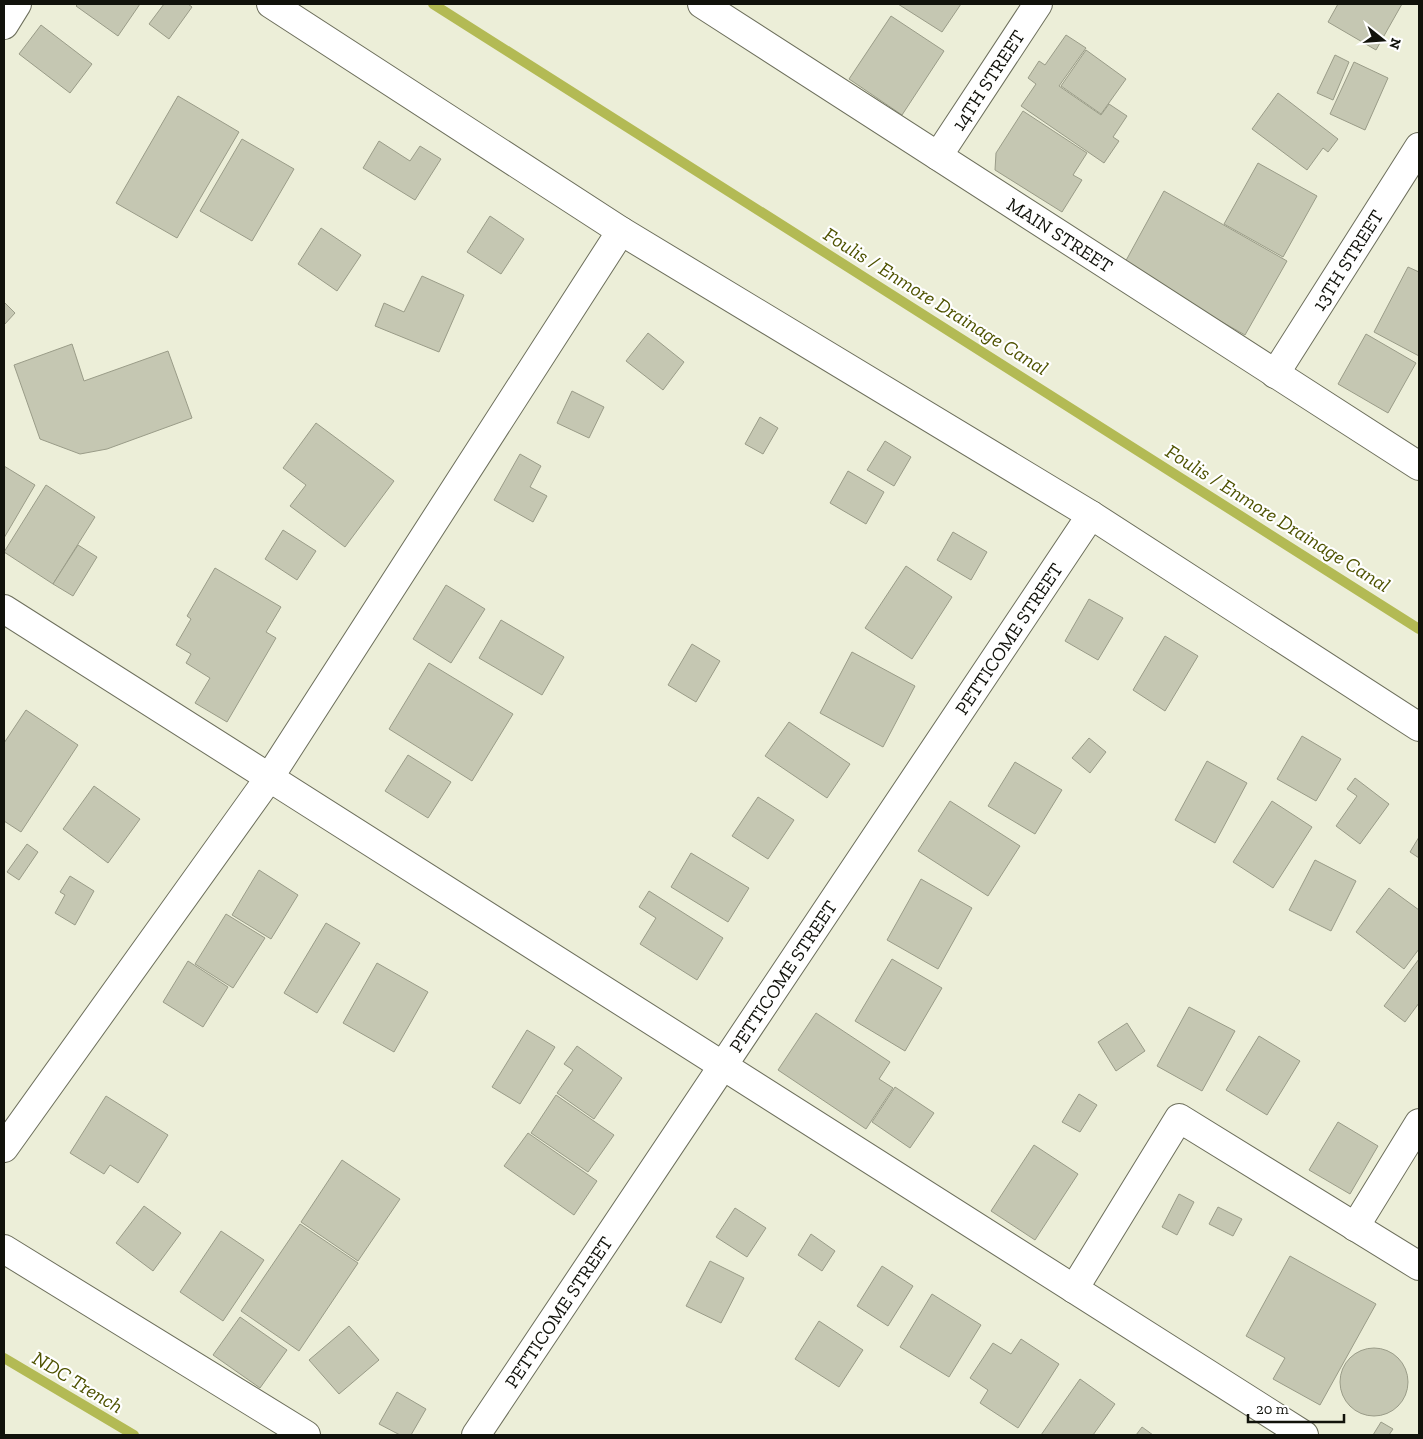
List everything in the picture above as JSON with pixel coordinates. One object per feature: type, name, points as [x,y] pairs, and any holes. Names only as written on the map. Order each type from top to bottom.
[{"type":"street","points":[[4,25],[18,4]]},
{"type":"street","points":[[271,4],[621,231],[1091,516],[1419,727]]},
{"type":"street","name":"MAIN STREET","points":[[702,4],[1419,466]]},
{"type":"street","name":"14TH STREET","points":[[938,156],[1038,4]]},
{"type":"street","name":"13TH STREET","points":[[1275,374],[1419,147]]},
{"type":"street","points":[[4,1148],[269,778],[621,231]]},
{"type":"street","name":"PETTICOME STREET","points":[[476,1435],[1091,516]]},
{"type":"street","points":[[4,609],[1304,1435]]},
{"type":"street","points":[[1074,1289],[1178,1118],[1419,1266]]},
{"type":"street","points":[[1355,1227],[1419,1123]]},
{"type":"street","points":[[4,1249],[306,1435]]},
{"type":"building","points":[[78,4],[140,4],[118,36],[76,6]]},
{"type":"building","points":[[164,4],[188,4],[192,7],[169,39],[149,24]]},
{"type":"building","points":[[898,4],[961,4],[942,32]]},
{"type":"building","points":[[1338,4],[1402,4],[1376,50],[1328,22]]},
{"type":"building","points":[[891,16],[944,51],[902,115],[849,79]]},
{"type":"building","points":[[41,25],[92,64],[70,93],[19,54]]},
{"type":"building","points":[[1066,35],[1086,48],[1059,86],[1101,115],[1109,104],[1127,116],[1113,137],[1119,141],[1104,163],[1021,106],[1036,84],[1028,78],[1039,61],[1045,65]]},
{"type":"building","points":[[1086,50],[1126,79],[1101,114],[1061,86]]},
{"type":"building","points":[[1335,55],[1349,62],[1333,100],[1317,93]]},
{"type":"building","points":[[1354,62],[1388,78],[1365,130],[1330,114]]},
{"type":"building","points":[[1278,93],[1338,139],[1328,152],[1323,148],[1307,170],[1252,129]]},
{"type":"building","points":[[178,96],[239,132],[177,238],[116,203]]},
{"type":"building","points":[[1023,111],[1087,153],[1073,175],[1082,180],[1062,212],[995,170],[996,153]]},
{"type":"building","points":[[242,139],[294,169],[252,241],[200,211]]},
{"type":"building","points":[[379,141],[410,161],[420,146],[441,159],[415,200],[363,168]]},
{"type":"building","points":[[1258,163],[1317,196],[1283,257],[1224,224]]},
{"type":"building","points":[[1164,191],[1287,261],[1245,335],[1123,266]]},
{"type":"building","points":[[490,216],[524,239],[501,274],[467,252]]},
{"type":"building","points":[[321,228],[361,255],[337,291],[298,264]]},
{"type":"building","points":[[1408,267],[1419,272],[1419,356],[1374,332]]},
{"type":"building","points":[[422,276],[464,295],[439,352],[375,326],[384,303],[404,312]]},
{"type":"building","points":[[4,302],[15,313],[4,325]]},
{"type":"building","points":[[648,333],[684,362],[663,390],[626,361]]},
{"type":"building","points":[[1366,334],[1416,363],[1388,413],[1338,384]]},
{"type":"building","points":[[72,344],[84,381],[168,351],[192,418],[107,449],[80,454],[40,439],[14,365]]},
{"type":"building","points":[[572,391],[604,407],[589,438],[557,423]]},
{"type":"building","points":[[760,417],[778,428],[763,454],[745,444]]},
{"type":"building","points":[[316,423],[394,481],[345,547],[290,506],[306,485],[283,468]]},
{"type":"building","points":[[885,441],[911,457],[894,486],[867,470]]},
{"type":"building","points":[[520,454],[541,466],[530,487],[547,496],[533,522],[494,500]]},
{"type":"building","points":[[4,466],[35,485],[4,538]]},
{"type":"building","points":[[848,471],[884,492],[866,524],[830,503]]},
{"type":"building","points":[[46,485],[95,517],[53,584],[4,552]]},
{"type":"building","points":[[283,530],[316,551],[297,580],[265,559]]},
{"type":"building","points":[[953,532],[987,552],[971,580],[937,560]]},
{"type":"building","points":[[78,545],[97,557],[73,596],[53,584]]},
{"type":"building","points":[[906,566],[952,597],[912,659],[865,628]]},
{"type":"building","points":[[215,568],[281,607],[266,632],[276,638],[227,722],[195,703],[210,678],[186,663],[191,654],[176,645],[191,619],[187,616]]},
{"type":"building","points":[[446,585],[485,609],[451,663],[413,639]]},
{"type":"building","points":[[1089,599],[1123,618],[1098,660],[1065,641]]},
{"type":"building","points":[[501,620],[564,657],[542,695],[479,658]]},
{"type":"building","points":[[1165,636],[1198,656],[1165,711],[1133,690]]},
{"type":"building","points":[[692,644],[720,661],[696,702],[668,685]]},
{"type":"building","points":[[852,652],[915,686],[883,747],[820,713]]},
{"type":"building","points":[[429,663],[513,714],[472,781],[389,729]]},
{"type":"building","points":[[26,710],[78,745],[21,832],[4,821],[4,743]]},
{"type":"building","points":[[789,722],[850,764],[827,798],[765,756]]},
{"type":"building","points":[[1302,736],[1341,759],[1316,801],[1277,779]]},
{"type":"building","points":[[1089,738],[1106,752],[1090,773],[1072,758]]},
{"type":"building","points":[[408,755],[451,782],[428,818],[385,791]]},
{"type":"building","points":[[1207,761],[1247,783],[1215,843],[1175,820]]},
{"type":"building","points":[[1015,762],[1062,790],[1035,834],[988,806]]},
{"type":"building","points":[[1355,778],[1389,804],[1360,844],[1336,826],[1357,796],[1347,789]]},
{"type":"building","points":[[94,786],[140,819],[108,863],[63,829]]},
{"type":"building","points":[[758,797],[794,820],[768,859],[732,836]]},
{"type":"building","points":[[950,801],[1020,846],[988,896],[918,851]]},
{"type":"building","points":[[1272,801],[1312,827],[1273,888],[1233,862]]},
{"type":"building","points":[[1419,837],[1419,858],[1410,852]]},
{"type":"building","points":[[27,844],[38,852],[19,880],[7,872]]},
{"type":"building","points":[[691,853],[749,888],[728,922],[671,887]]},
{"type":"building","points":[[1315,860],[1356,881],[1331,931],[1289,910]]},
{"type":"building","points":[[259,870],[298,895],[271,939],[232,915]]},
{"type":"building","points":[[70,876],[94,891],[75,925],[55,913],[65,895],[60,892]]},
{"type":"building","points":[[921,879],[972,908],[938,969],[887,940]]},
{"type":"building","points":[[1389,888],[1419,910],[1419,949],[1404,969],[1356,932]]},
{"type":"building","points":[[649,891],[723,938],[697,980],[640,944],[656,918],[639,907]]},
{"type":"building","points":[[226,914],[265,938],[233,988],[195,964]]},
{"type":"building","points":[[326,923],[360,943],[317,1013],[284,993]]},
{"type":"building","points":[[892,959],[942,988],[905,1051],[855,1021]]},
{"type":"building","points":[[1419,959],[1419,1003],[1405,1022],[1384,1006]]},
{"type":"building","points":[[188,961],[228,987],[203,1027],[163,1002]]},
{"type":"building","points":[[377,963],[428,992],[394,1052],[343,1023]]},
{"type":"building","points":[[1189,1007],[1235,1031],[1202,1091],[1157,1066]]},
{"type":"building","points":[[816,1013],[890,1062],[879,1079],[893,1088],[866,1129],[778,1070]]},
{"type":"building","points":[[1127,1023],[1145,1051],[1116,1071],[1098,1042]]},
{"type":"building","points":[[527,1030],[555,1047],[520,1104],[492,1087]]},
{"type":"building","points":[[1259,1036],[1300,1061],[1267,1115],[1226,1090]]},
{"type":"building","points":[[577,1046],[622,1078],[594,1119],[557,1093],[573,1070],[564,1064]]},
{"type":"building","points":[[895,1087],[934,1113],[910,1148],[872,1122]]},
{"type":"building","points":[[1079,1094],[1097,1105],[1080,1132],[1062,1122]]},
{"type":"building","points":[[556,1095],[614,1135],[588,1172],[531,1133]]},
{"type":"building","points":[[106,1096],[168,1135],[138,1183],[110,1165],[104,1174],[70,1153]]},
{"type":"building","points":[[1338,1122],[1378,1146],[1350,1194],[1309,1170]]},
{"type":"building","points":[[528,1133],[597,1181],[574,1215],[504,1166]]},
{"type":"building","points":[[1034,1145],[1078,1174],[1035,1240],[991,1211]]},
{"type":"building","points":[[342,1160],[400,1199],[358,1261],[301,1222]]},
{"type":"building","points":[[1179,1194],[1194,1202],[1177,1235],[1162,1227]]},
{"type":"building","points":[[144,1206],[181,1233],[153,1271],[116,1243]]},
{"type":"building","points":[[1218,1207],[1242,1219],[1233,1236],[1209,1224]]},
{"type":"building","points":[[735,1208],[766,1228],[747,1257],[716,1237]]},
{"type":"building","points":[[300,1224],[358,1263],[299,1351],[241,1311]]},
{"type":"building","points":[[221,1231],[264,1260],[223,1321],[180,1292]]},
{"type":"building","points":[[811,1234],[835,1251],[822,1271],[798,1255]]},
{"type":"building","points":[[1290,1256],[1376,1304],[1320,1405],[1273,1379],[1285,1358],[1246,1336]]},
{"type":"building","points":[[710,1261],[744,1278],[721,1323],[686,1306]]},
{"type":"building","points":[[882,1266],[913,1286],[888,1326],[857,1306]]},
{"type":"building","points":[[932,1294],[981,1325],[949,1377],[900,1347]]},
{"type":"building","points":[[240,1317],[287,1350],[260,1388],[213,1355]]},
{"type":"building","points":[[819,1321],[863,1350],[839,1387],[795,1359]]},
{"type":"building","points":[[349,1326],[379,1360],[339,1394],[309,1360]]},
{"type":"building","points":[[1021,1339],[1059,1364],[1018,1428],[980,1403],[988,1390],[970,1378],[993,1343],[1011,1354]]},
{"type":"building","points":[[1374,1348],[1387,1351],[1398,1358],[1405,1369],[1408,1382],[1405,1395],[1398,1406],[1387,1413],[1374,1416],[1361,1413],[1350,1406],[1343,1395],[1340,1382],[1343,1369],[1350,1358],[1361,1351]]},
{"type":"building","points":[[1080,1379],[1115,1404],[1093,1435],[1041,1435]]},
{"type":"building","points":[[397,1392],[426,1409],[411,1435],[400,1435],[379,1424]]},
{"type":"building","points":[[1381,1422],[1393,1429],[1389,1435],[1373,1435]]},
{"type":"building","points":[[1142,1427],[1153,1435],[1136,1435]]},
{"type":"waterway","name":"Foulis / Enmore Drainage Canal","points":[[433,4],[1419,629]]},
{"type":"waterway","name":"NDC Trench","points":[[4,1358],[134,1435]]}]
